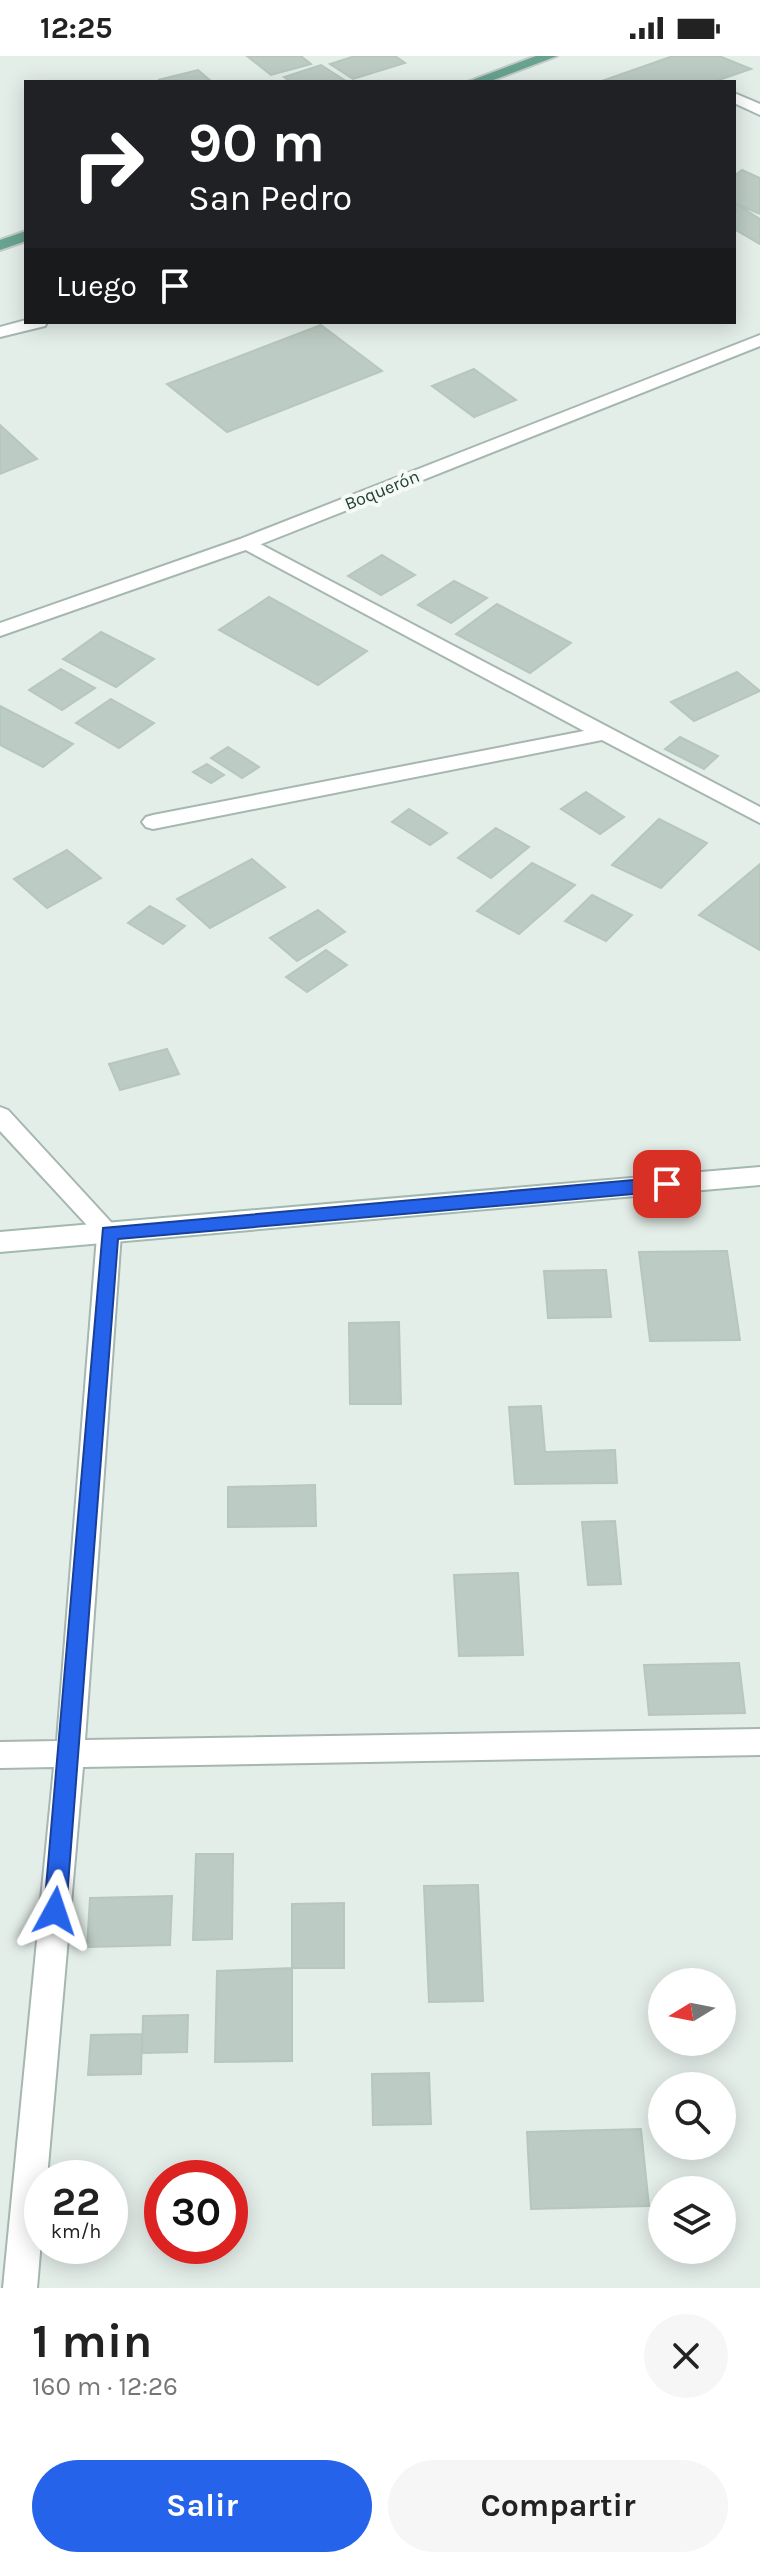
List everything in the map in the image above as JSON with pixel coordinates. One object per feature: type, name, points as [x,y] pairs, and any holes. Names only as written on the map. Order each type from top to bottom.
[{"type":"main road","points":[[480,80],[550,56]]},
{"type":"main road","points":[[0,245],[24,237]]},
{"type":"street","points":[[736,98],[760,110]]},
{"type":"street","points":[[0,332],[31,324]]},
{"type":"street","name":"Boquerón","points":[[0,630],[247,543],[760,340]]},
{"type":"street","points":[[247,543],[760,816]]},
{"type":"street","points":[[153,822],[602,734]]},
{"type":"street","points":[[0,1116],[109,1233],[70,1754],[20,2288]]},
{"type":"street","points":[[0,1242],[760,1176]]},
{"type":"street","points":[[0,1755],[760,1742]]},
{"type":"building","points":[[247,56],[301,56],[311,64],[271,75]]},
{"type":"building","points":[[355,56],[395,56],[405,63],[353,79],[330,64]]},
{"type":"building","points":[[673,56],[719,56],[751,69],[719,80],[605,80]]},
{"type":"building","points":[[321,65],[344,80],[288,80],[284,77]]},
{"type":"building","points":[[198,70],[210,80],[158,80]]},
{"type":"building","points":[[742,170],[760,178],[760,214],[736,204],[736,174]]},
{"type":"building","points":[[736,204],[760,219],[760,244],[736,230]]},
{"type":"building","points":[[321,325],[382,371],[227,432],[167,384]]},
{"type":"building","points":[[474,369],[516,400],[474,417],[432,386]]},
{"type":"building","points":[[0,425],[37,459],[0,474]]},
{"type":"building","points":[[382,555],[415,575],[381,595],[348,576]]},
{"type":"building","points":[[454,581],[487,598],[451,623],[418,605]]},
{"type":"building","points":[[269,597],[367,651],[318,685],[219,630]]},
{"type":"building","points":[[497,604],[571,643],[530,673],[456,634]]},
{"type":"building","points":[[101,632],[154,659],[116,687],[63,659]]},
{"type":"building","points":[[61,669],[95,688],[62,710],[29,690]]},
{"type":"building","points":[[737,672],[760,691],[694,721],[671,702]]},
{"type":"building","points":[[111,699],[154,723],[119,748],[76,723]]},
{"type":"building","points":[[0,706],[73,744],[43,767],[0,745]]},
{"type":"building","points":[[680,737],[718,756],[704,769],[665,749]]},
{"type":"building","points":[[228,747],[259,767],[242,778],[211,758]]},
{"type":"building","points":[[207,764],[224,775],[211,783],[193,772]]},
{"type":"building","points":[[586,792],[624,817],[600,834],[561,809]]},
{"type":"building","points":[[409,809],[447,833],[430,845],[392,822]]},
{"type":"building","points":[[659,819],[707,843],[661,888],[612,865]]},
{"type":"building","points":[[496,828],[529,847],[491,878],[458,858]]},
{"type":"building","points":[[67,850],[101,878],[47,908],[14,879]]},
{"type":"building","points":[[252,859],[285,887],[210,928],[177,899]]},
{"type":"building","points":[[532,863],[575,885],[519,934],[477,911]]},
{"type":"building","points":[[760,864],[760,950],[699,915]]},
{"type":"building","points":[[592,895],[632,915],[606,941],[565,921]]},
{"type":"building","points":[[150,906],[185,926],[163,944],[128,923]]},
{"type":"building","points":[[318,910],[345,932],[297,961],[270,938]]},
{"type":"building","points":[[326,950],[347,965],[307,992],[286,977]]},
{"type":"building","points":[[167,1049],[179,1074],[120,1090],[109,1064]]},
{"type":"building","points":[[727,1251],[740,1340],[650,1341],[639,1252]]},
{"type":"building","points":[[606,1270],[611,1317],[548,1318],[544,1271]]},
{"type":"building","points":[[399,1322],[401,1404],[350,1404],[349,1323]]},
{"type":"building","points":[[541,1406],[545,1452],[615,1450],[617,1483],[515,1484],[509,1407]]},
{"type":"building","points":[[315,1485],[316,1526],[228,1527],[228,1487]]},
{"type":"building","points":[[615,1521],[621,1584],[588,1585],[582,1522]]},
{"type":"building","points":[[518,1573],[523,1655],[459,1656],[454,1575]]},
{"type":"building","points":[[739,1663],[745,1713],[649,1715],[644,1665]]},
{"type":"building","points":[[196,1854],[233,1854],[232,1939],[193,1940]]},
{"type":"building","points":[[478,1885],[483,2001],[429,2002],[424,1886]]},
{"type":"building","points":[[172,1896],[170,1945],[87,1947],[90,1898]]},
{"type":"building","points":[[344,1903],[344,1968],[292,1968],[292,1904]]},
{"type":"building","points":[[292,1968],[292,2061],[215,2062],[217,1971]]},
{"type":"building","points":[[188,2015],[187,2052],[142,2053],[143,2016]]},
{"type":"building","points":[[142,2034],[141,2074],[88,2075],[91,2035]]},
{"type":"building","points":[[429,2073],[431,2124],[373,2125],[372,2074]]},
{"type":"building","points":[[641,2129],[648,2206],[531,2209],[527,2132]]},
{"type":"route","points":[[55,1911],[70,1754],[109,1233],[667,1184]]}]
